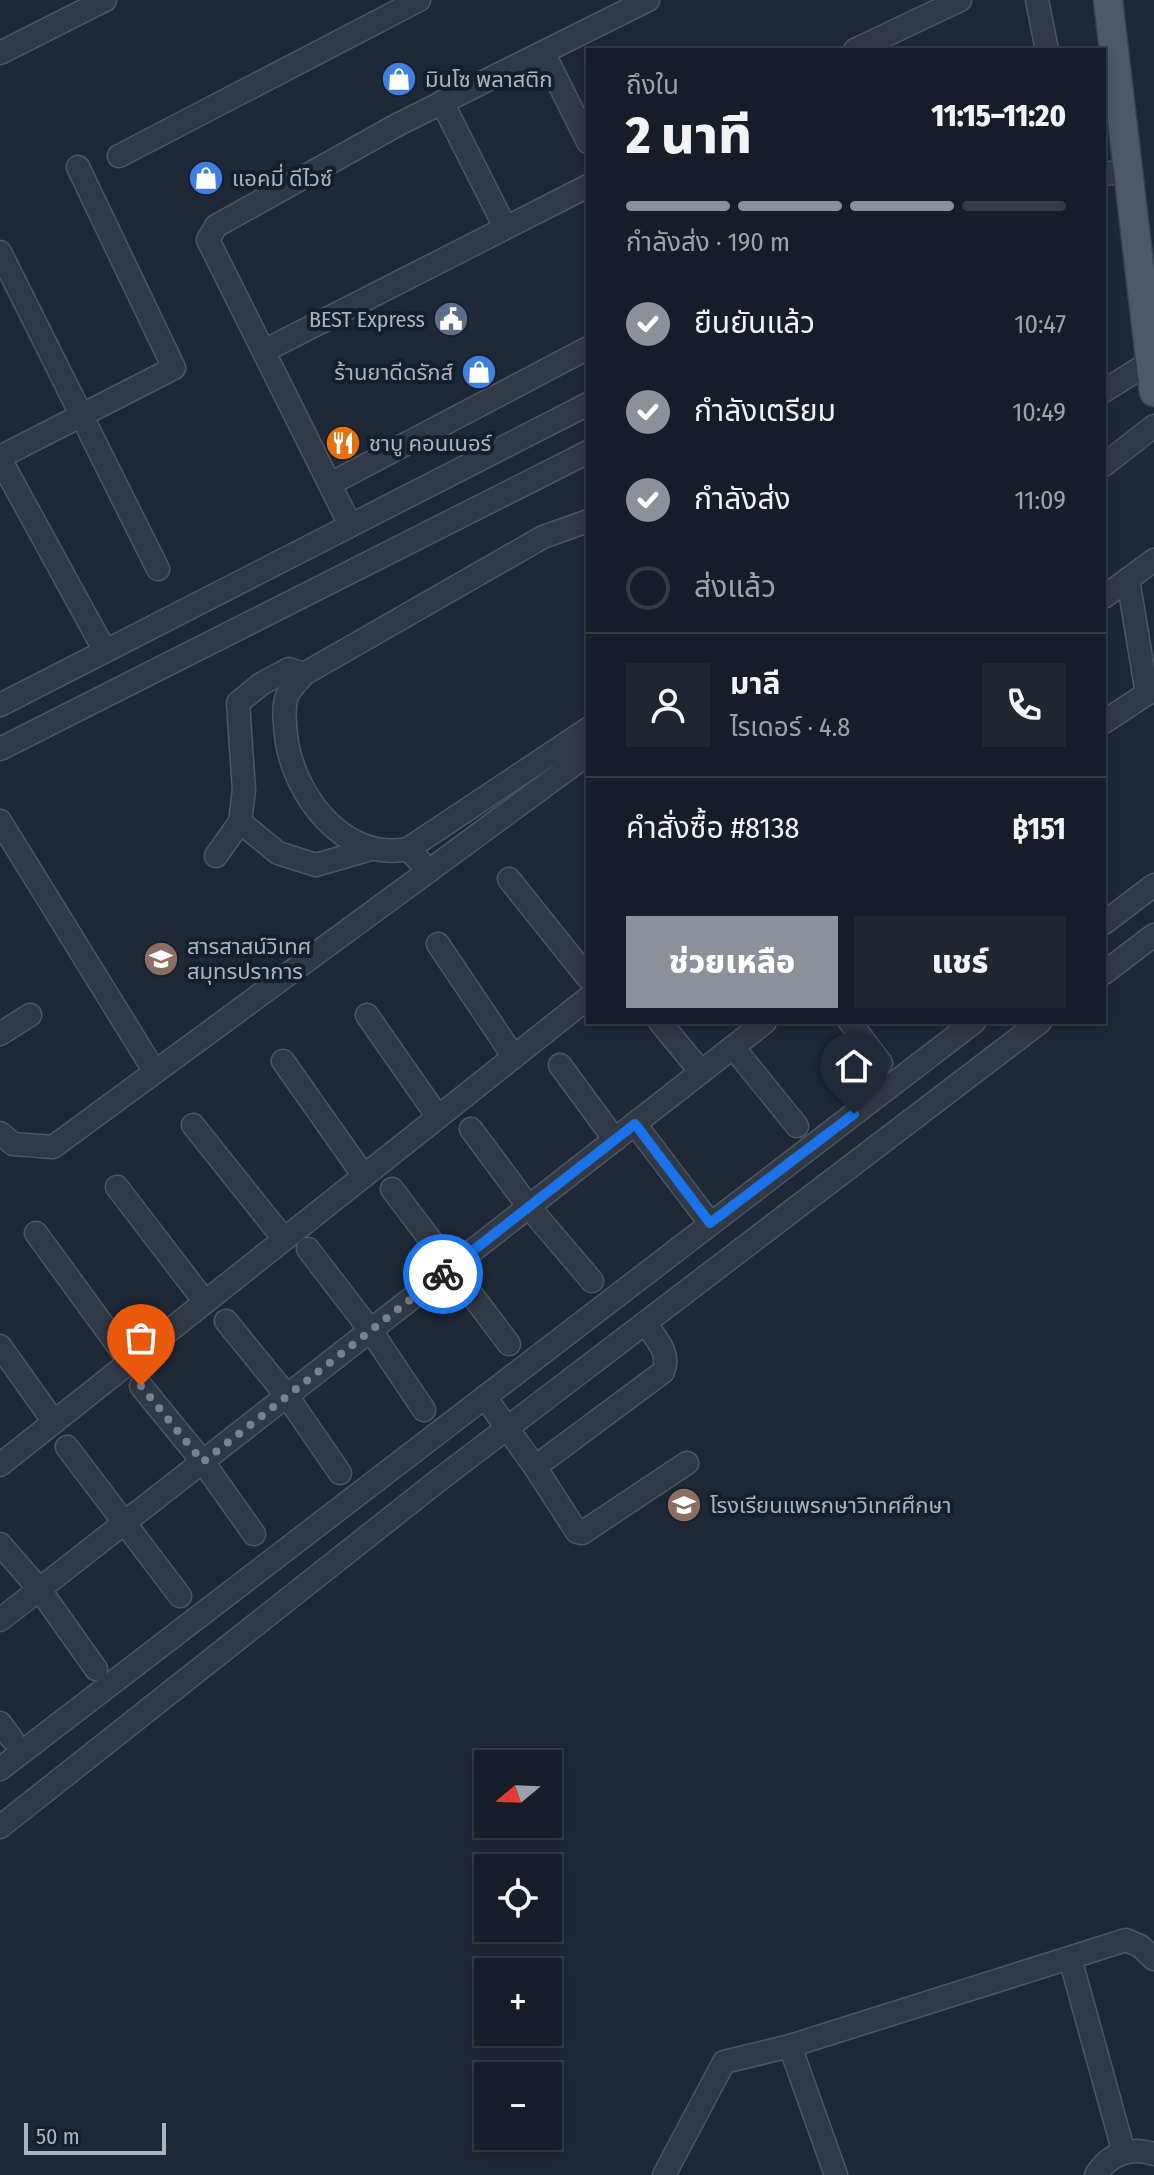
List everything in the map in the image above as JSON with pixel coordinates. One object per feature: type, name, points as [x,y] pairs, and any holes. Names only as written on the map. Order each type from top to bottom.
[{"type":"main road","points":[[1108,0],[1116,172],[1154,392]]},
{"type":"street","points":[[0,53],[105,0]]},
{"type":"street","points":[[119,156],[419,0]]},
{"type":"street","points":[[350,525],[208,240],[216,226],[442,102],[648,0]]},
{"type":"street","points":[[859,48],[960,0]]},
{"type":"street","points":[[1037,0],[1047,48]]},
{"type":"street","points":[[544,54],[586,138]]},
{"type":"street","points":[[442,102],[505,227]]},
{"type":"street","points":[[78,167],[174,368],[0,458],[105,651]]},
{"type":"street","points":[[264,351],[586,187]]},
{"type":"street","points":[[0,252],[158,569]]},
{"type":"street","points":[[330,484],[586,349]]},
{"type":"street","points":[[1106,390],[1150,362]]},
{"type":"street","points":[[0,705],[586,405]]},
{"type":"street","points":[[1106,463],[1154,426]]},
{"type":"street","points":[[0,749],[586,453]]},
{"type":"street","points":[[586,522],[543,537],[304,674],[287,695],[284,718],[289,759],[298,784],[330,823],[371,849],[389,853],[408,849],[586,730]]},
{"type":"street","points":[[1106,596],[1154,560]]},
{"type":"street","points":[[1106,721],[1151,691],[1128,579]]},
{"type":"street","points":[[216,856],[240,822],[244,790],[238,703],[261,684],[289,669],[304,674]]},
{"type":"street","points":[[0,1133],[13,1144],[53,1147],[586,755]]},
{"type":"street","points":[[0,821],[155,1072]]},
{"type":"street","points":[[240,822],[278,853],[316,865],[371,849]]},
{"type":"street","points":[[408,849],[429,871]]},
{"type":"street","points":[[509,879],[586,975]]},
{"type":"street","points":[[1106,921],[1154,885]]},
{"type":"street","points":[[1106,971],[1154,935]]},
{"type":"street","points":[[438,944],[514,1057]]},
{"type":"street","points":[[0,1465],[586,1000]]},
{"type":"street","points":[[0,1034],[30,1015]]},
{"type":"street","points":[[367,1015],[438,1117]]},
{"type":"street","points":[[662,1024],[701,1072]]},
{"type":"street","points":[[0,1620],[762,1024]]},
{"type":"street","points":[[852,1024],[881,1063]]},
{"type":"street","points":[[0,1769],[971,1024]]},
{"type":"street","points":[[0,1827],[1037,1024]]},
{"type":"street","points":[[733,1047],[797,1126]]},
{"type":"street","points":[[283,1061],[364,1176]]},
{"type":"street","points":[[560,1065],[615,1140]]},
{"type":"street","points":[[635,1124],[710,1223]]},
{"type":"street","points":[[193,1125],[284,1239]]},
{"type":"street","points":[[471,1129],[529,1207],[592,1281]]},
{"type":"street","points":[[117,1187],[205,1302]]},
{"type":"street","points":[[392,1189],[509,1344]]},
{"type":"street","points":[[36,1233],[130,1362]]},
{"type":"street","points":[[308,1249],[371,1331],[424,1410]]},
{"type":"street","points":[[226,1321],[287,1396],[340,1473]]},
{"type":"street","points":[[535,1467],[663,1372],[666,1363],[664,1353],[647,1327]]},
{"type":"street","points":[[0,1346],[54,1422]]},
{"type":"street","points":[[141,1386],[203,1462],[254,1534]]},
{"type":"street","points":[[485,1397],[577,1532],[582,1533],[687,1463]]},
{"type":"street","points":[[67,1447],[180,1596]]},
{"type":"street","points":[[0,1544],[40,1590],[96,1669]]},
{"type":"street","points":[[664,2175],[724,2062],[790,2046],[1126,1940],[1140,1946],[1154,1959]]},
{"type":"street","points":[[1070,1958],[1124,2153]]},
{"type":"street","points":[[790,2046],[836,2175]]},
{"type":"street","points":[[1096,2175],[1114,2156],[1124,2153],[1154,2154]]},
{"type":"way so far","points":[[141,1386],[203,1462],[443,1274]]},
{"type":"place","name":"มินโซ พลาสติก","points":[[399,79]]},
{"type":"place","name":"แอคมี่ ดีไวซ์","points":[[206,178]]},
{"type":"place","name":"BEST Express","points":[[451,319]]},
{"type":"place","name":"ร้านยาดีดรักส์","points":[[479,372]]},
{"type":"place","name":"ชาบู คอนเนอร์","points":[[343,443]]},
{"type":"place","name":"สารสาสน์วิเทศ สมุทรปราการ","points":[[161,959]]},
{"type":"place","name":"โรงเรียนแพรกษาวิเทศศึกษา","points":[[684,1505]]},
{"type":"route","points":[[443,1274],[635,1124],[710,1223],[854,1114]]}]
